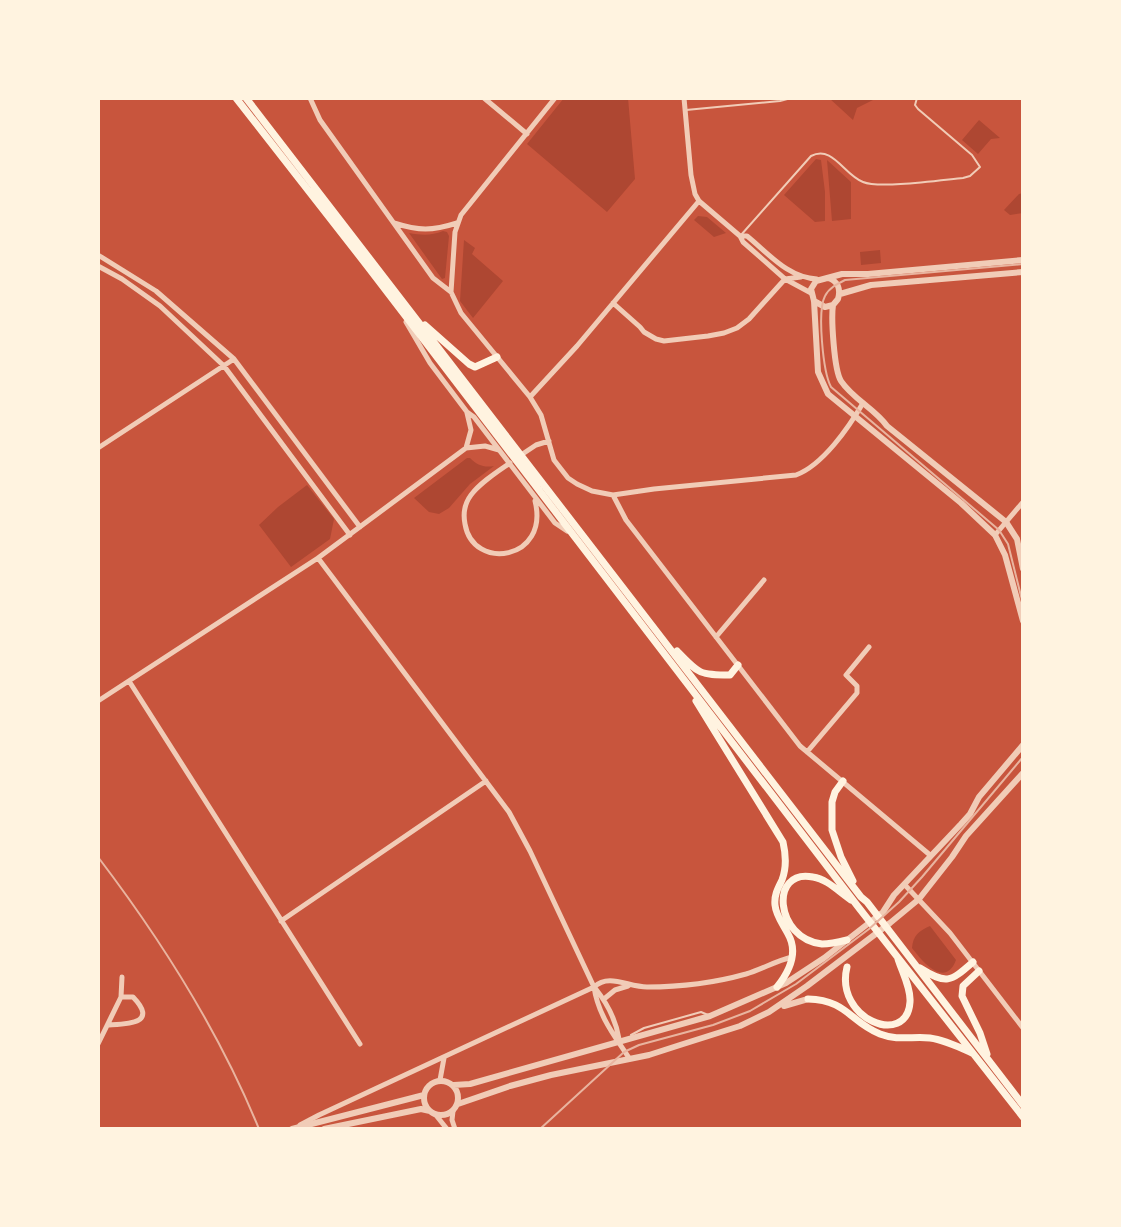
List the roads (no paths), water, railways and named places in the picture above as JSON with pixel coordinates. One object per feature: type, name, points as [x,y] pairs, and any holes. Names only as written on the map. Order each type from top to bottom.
[{"type":"main road","points":[[236,98],[507,451],[652,625],[888,943],[1023,1117]]},
{"type":"main road","points":[[246,98],[416,318],[507,451]]},
{"type":"main road","points":[[416,318],[475,367],[497,357]]},
{"type":"main road","points":[[519,465],[861,903],[895,937],[1023,1105]]},
{"type":"main road","points":[[652,625],[693,668],[705,675],[730,675],[738,665]]},
{"type":"main road","points":[[676,669],[783,842],[785,868],[775,904],[792,941],[792,957],[788,974],[777,987]]},
{"type":"main road","points":[[843,781],[832,802],[832,830],[861,903]]},
{"type":"main road","points":[[847,940],[822,944],[806,939],[793,928],[784,913],[783,897],[790,883],[808,876],[823,880],[861,903]]},
{"type":"main road","points":[[847,967],[845,988],[858,1012],[876,1024],[897,1022],[910,1003],[896,953]]},
{"type":"main road","points":[[915,965],[935,978],[946,980],[958,976],[973,962]]},
{"type":"main road","points":[[979,971],[963,986],[962,996],[989,1060]]},
{"type":"main road","points":[[808,999],[840,1006],[873,1030],[892,1038],[936,1039],[974,1053]]},
{"type":"street","points":[[310,98],[320,120],[433,278],[451,292],[461,313],[530,397],[541,415],[554,460],[568,478],[585,488],[613,495],[796,475],[814,465],[849,425],[863,402]]},
{"type":"street","points":[[484,98],[527,134]]},
{"type":"street","points":[[451,292],[457,223],[461,215],[555,98]]},
{"type":"street","points":[[684,98],[692,186],[699,201],[785,279],[811,293]]},
{"type":"street","points":[[530,397],[699,201]]},
{"type":"street","points":[[394,223],[422,230],[457,223]]},
{"type":"street","points":[[740,236],[747,236],[801,277]]},
{"type":"street","points":[[98,255],[156,291],[234,359],[360,527]]},
{"type":"street","points":[[613,303],[644,332],[664,341],[732,330],[749,319],[785,279],[818,279],[852,273],[1023,260]]},
{"type":"street","points":[[98,266],[160,306],[224,366],[350,535]]},
{"type":"street","points":[[840,294],[871,285],[1023,272]]},
{"type":"street","points":[[814,301],[821,306],[833,305],[837,301],[840,294],[837,284],[828,278]]},
{"type":"street","points":[[818,279],[811,293],[819,377],[828,394],[961,503],[995,535],[1005,555],[1023,621]]},
{"type":"street","points":[[396,304],[430,363],[467,412],[507,451]]},
{"type":"street","points":[[833,305],[839,379],[898,435],[1006,522],[1017,539],[1023,569]]},
{"type":"street","points":[[98,448],[234,359]]},
{"type":"street","points":[[466,448],[471,430],[467,412]]},
{"type":"street","points":[[519,465],[534,497],[536,528],[521,548],[494,554],[477,545],[466,530],[466,503],[478,487],[504,467],[528,450],[549,441]]},
{"type":"street","points":[[98,701],[318,558],[466,448],[485,446],[507,451]]},
{"type":"street","points":[[613,495],[626,520],[793,738],[930,855]]},
{"type":"street","points":[[534,497],[555,523],[572,534]]},
{"type":"street","points":[[995,535],[1023,502]]},
{"type":"street","points":[[318,558],[486,781],[518,829],[594,987],[604,999],[617,1026],[619,1042]]},
{"type":"street","points":[[716,637],[764,580]]},
{"type":"street","points":[[807,752],[857,693],[857,686],[846,675],[869,647]]},
{"type":"street","points":[[129,681],[360,1044]]},
{"type":"street","points":[[454,1085],[470,1084],[710,1016],[800,976],[883,912],[904,884],[970,814],[979,797],[1023,745]]},
{"type":"street","points":[[769,1012],[919,899],[966,836],[1023,773]]},
{"type":"street","points":[[281,921],[486,781]]},
{"type":"street","points":[[904,884],[973,962],[1023,1028]]},
{"type":"street","points":[[847,967],[850,953]]},
{"type":"street","points":[[294,1128],[599,982],[610,980],[654,987],[719,980],[792,957]]},
{"type":"street","points":[[98,1044],[121,997],[122,977]]},
{"type":"street","points":[[604,999],[615,990],[629,985]]},
{"type":"street","points":[[594,987],[596,1004],[609,1030],[629,1058]]},
{"type":"street","points":[[108,1026],[130,1025],[141,1017],[142,1010],[133,997],[121,997]]},
{"type":"street","points":[[458,1104],[562,1072],[649,1055],[714,1036],[808,999]]},
{"type":"street","points":[[440,1080],[444,1057]]},
{"type":"street","points":[[324,1129],[421,1109],[433,1113],[445,1115],[458,1104],[459,1094],[454,1085],[445,1080],[430,1085],[424,1095],[426,1107],[433,1113],[447,1129]]},
{"type":"street","points":[[294,1128],[424,1095]]},
{"type":"street","points":[[453,1111],[455,1129]]},
{"type":"lane","points":[[685,110],[791,98]]},
{"type":"lane","points":[[740,236],[811,156],[819,153],[828,155],[857,179],[872,185],[963,178],[975,173],[980,167],[972,155],[918,109],[915,105],[917,98]]},
{"type":"tram line","points":[[1023,264],[845,280],[831,288],[825,296],[821,327],[831,387],[999,530],[1008,544],[1023,604]]},
{"type":"tram line","points":[[540,1129],[624,1052],[750,1011],[796,984],[869,929],[922,877],[1023,757]]},
{"type":"railway","points":[[98,857],[145,921],[188,988],[226,1057],[259,1129]]}]
